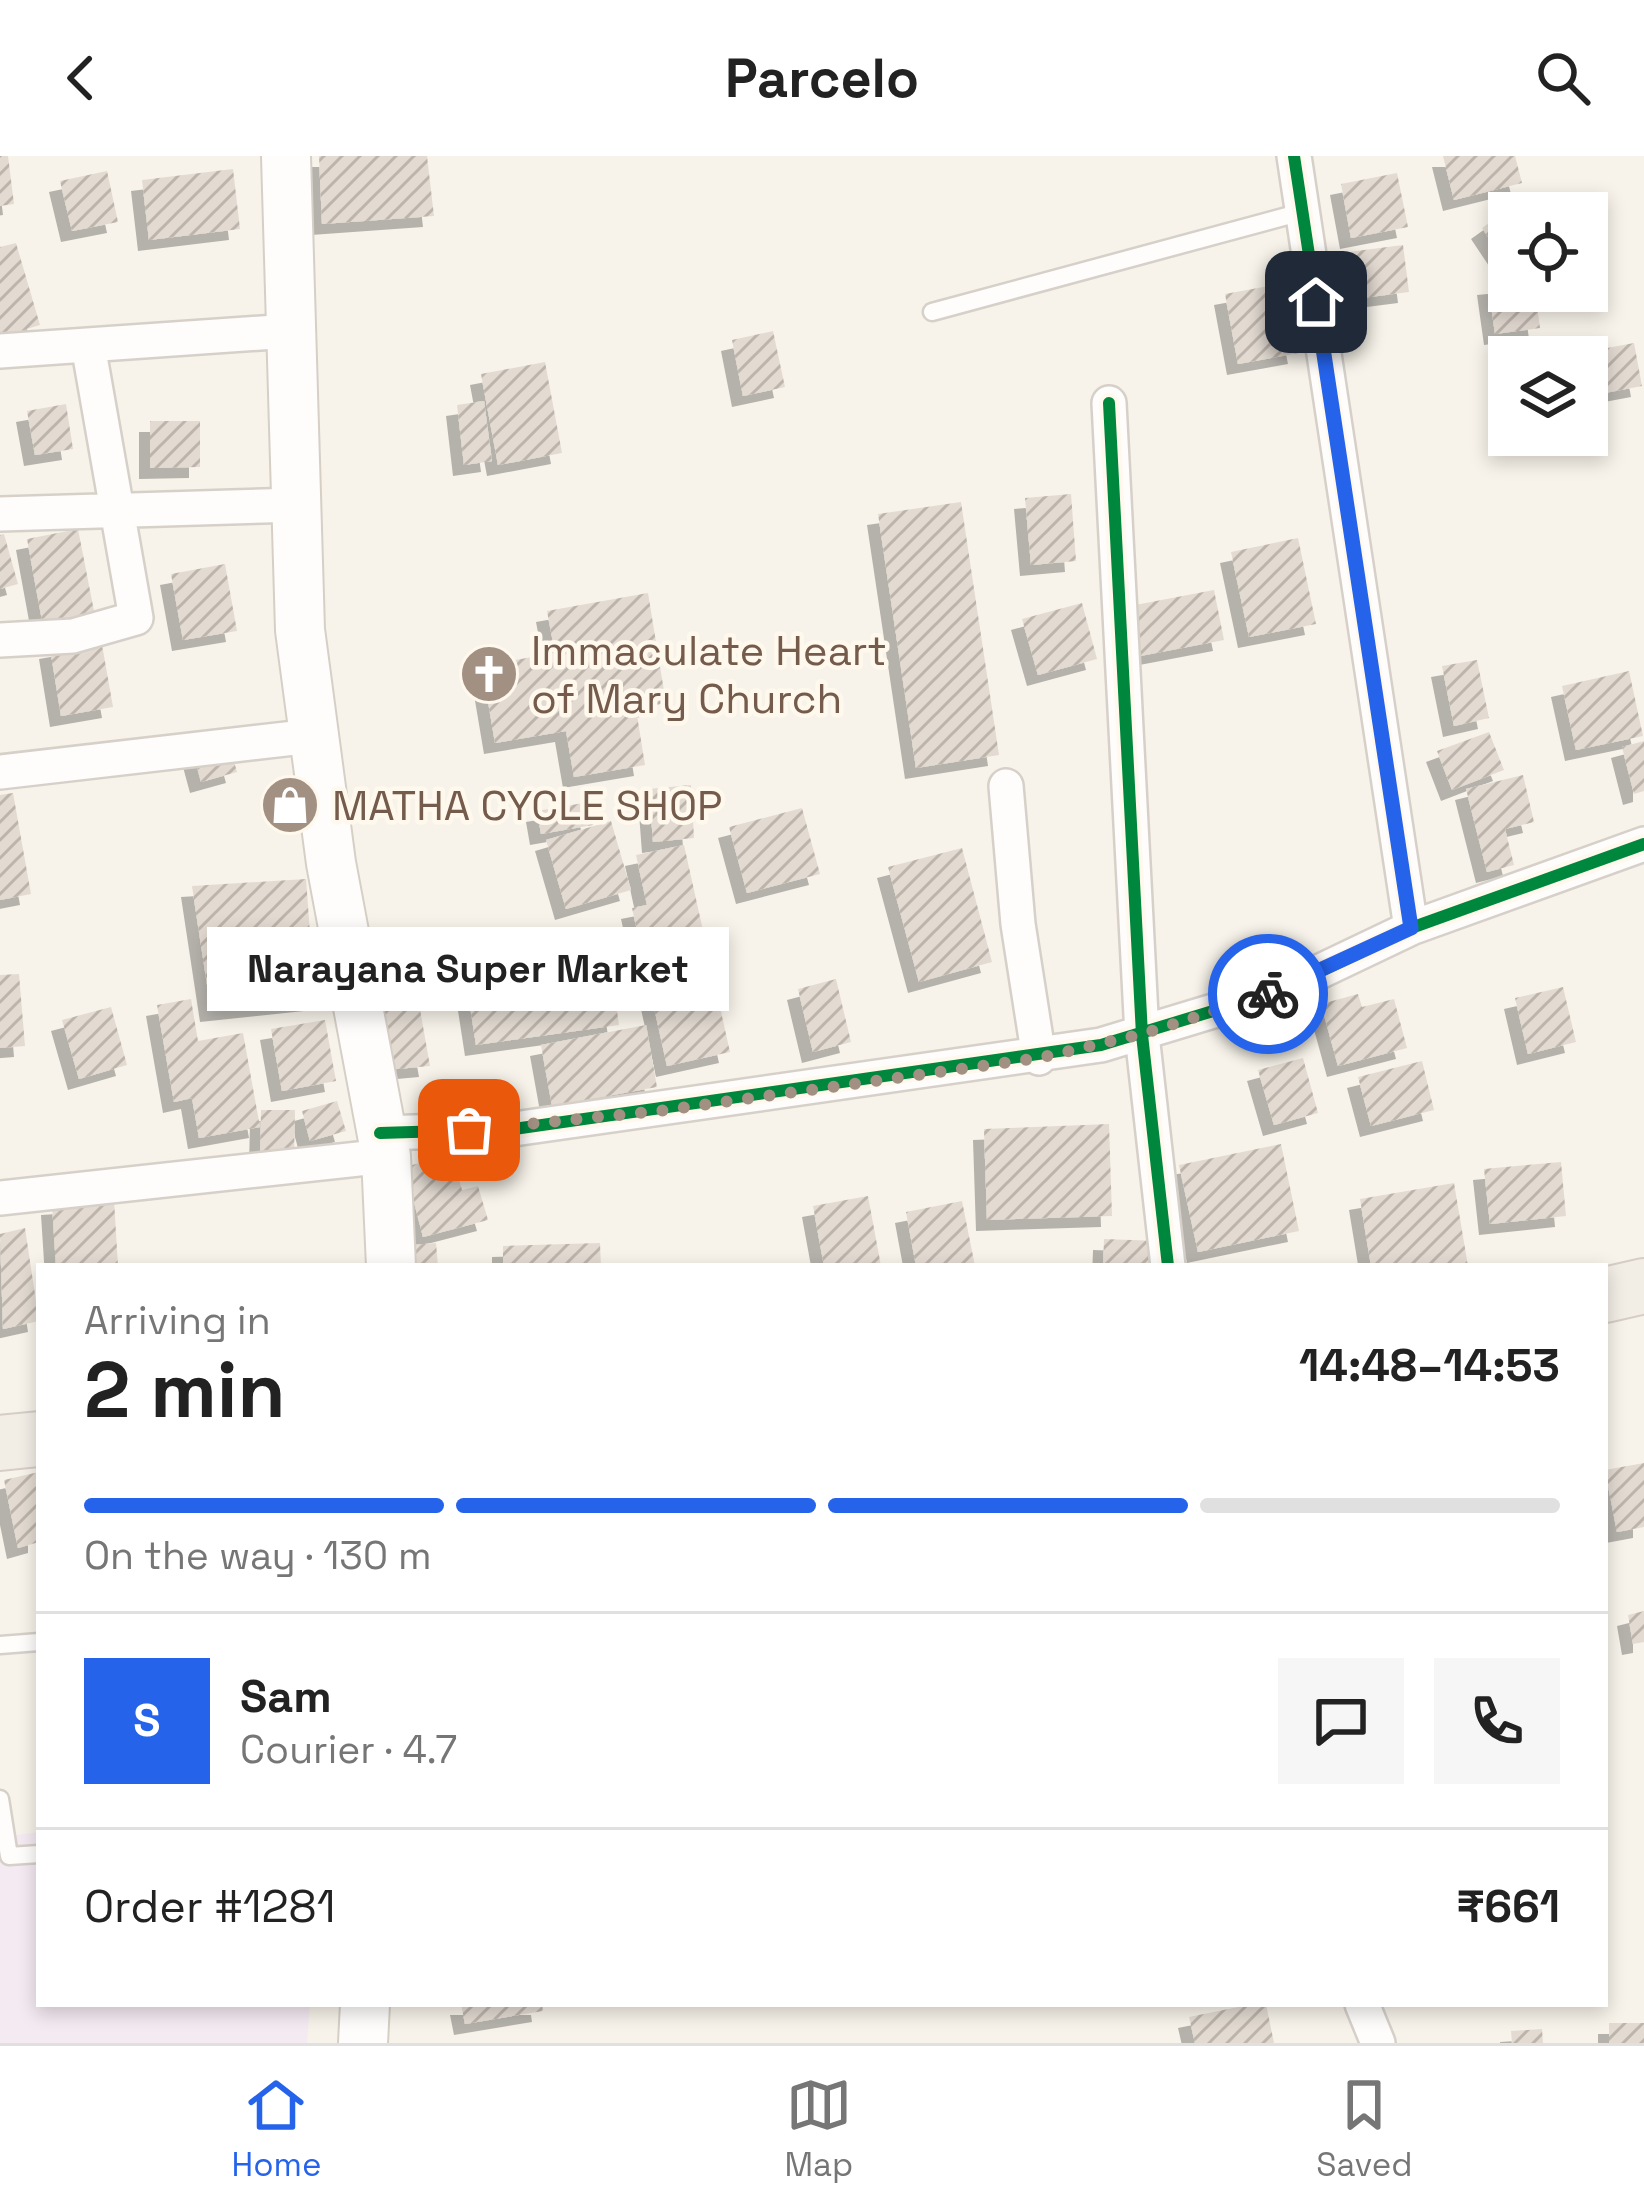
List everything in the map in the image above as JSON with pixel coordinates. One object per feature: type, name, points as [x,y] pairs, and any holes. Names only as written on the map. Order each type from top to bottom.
[{"type":"main road","points":[[286,156],[300,630],[312,736],[383,1144],[391,1263]]},
{"type":"main road","points":[[1608,1294],[1644,1286]]},
{"type":"main road","points":[[0,1443],[36,1439]]},
{"type":"main road","points":[[363,2043],[365,2007]]},
{"type":"street","points":[[1294,156],[1411,928]]},
{"type":"street","points":[[0,351],[289,331]]},
{"type":"street","points":[[0,640],[73,636],[136,618],[113,510],[88,345]]},
{"type":"street","points":[[1109,403],[1142,1034],[1168,1263]]},
{"type":"street","points":[[0,514],[298,505]]},
{"type":"street","points":[[0,772],[312,736]]},
{"type":"street","points":[[1006,786],[1039,1058]]},
{"type":"street","points":[[0,1198],[1039,1058],[1142,1034],[1280,991],[1411,928],[1644,844]]},
{"type":"street","points":[[1363,2007],[1378,2043]]},
{"type":"lane","points":[[932,312],[1302,212]]},
{"type":"lane","points":[[0,1645],[36,1642]]},
{"type":"lane","points":[[0,1799],[9,1856],[36,1854]]},
{"type":"shaded area","points":[[36,1832],[36,2007],[310,2007],[307,2043],[0,2043],[0,1837]]},
{"type":"building","points":[[0,156],[8,156],[14,204],[0,206]]},
{"type":"building","points":[[319,156],[427,156],[434,216],[322,224]]},
{"type":"building","points":[[1443,156],[1515,156],[1522,183],[1454,200]]},
{"type":"building","points":[[233,169],[240,229],[149,240],[142,180]]},
{"type":"building","points":[[107,171],[118,222],[72,231],[60,181]]},
{"type":"building","points":[[1397,173],[1408,227],[1351,238],[1341,184]]},
{"type":"building","points":[[16,243],[40,325],[0,337],[0,247]]},
{"type":"building","points":[[1403,245],[1409,292],[1339,301],[1333,254]]},
{"type":"building","points":[[1285,283],[1299,353],[1238,364],[1225,294]]},
{"type":"building","points":[[1492,312],[1538,312],[1540,328],[1495,334]]},
{"type":"building","points":[[773,331],[785,387],[743,396],[732,340]]},
{"type":"building","points":[[1634,343],[1642,386],[1608,392],[1608,348]]},
{"type":"building","points":[[545,362],[562,453],[498,465],[481,374]]},
{"type":"building","points":[[484,401],[492,461],[464,465],[457,405]]},
{"type":"building","points":[[66,404],[73,449],[35,455],[27,411]]},
{"type":"building","points":[[150,421],[200,421],[200,467],[150,468]]},
{"type":"building","points":[[1071,494],[1076,561],[1031,565],[1025,498]]},
{"type":"building","points":[[961,502],[999,755],[916,768],[878,514]]},
{"type":"building","points":[[78,529],[95,616],[43,626],[27,539]]},
{"type":"building","points":[[4,534],[18,584],[0,589],[0,535]]},
{"type":"building","points":[[1298,538],[1316,624],[1249,637],[1231,552]]},
{"type":"building","points":[[225,564],[237,631],[183,640],[171,574]]},
{"type":"building","points":[[1214,590],[1224,640],[1140,656],[1130,606]]},
{"type":"building","points":[[648,593],[666,703],[636,709],[645,765],[574,777],[566,731],[495,743],[482,666],[555,653],[547,611]]},
{"type":"building","points":[[1082,603],[1097,659],[1038,675],[1022,619]]},
{"type":"building","points":[[101,639],[113,707],[61,716],[50,648]]},
{"type":"building","points":[[1477,660],[1489,718],[1454,726],[1442,666]]},
{"type":"building","points":[[1629,671],[1643,736],[1576,750],[1562,686]]},
{"type":"building","points":[[1489,732],[1504,770],[1452,790],[1437,751]]},
{"type":"building","points":[[1644,741],[1644,791],[1634,794],[1622,747]]},
{"type":"building","points":[[230,747],[237,772],[201,782],[194,756]]},
{"type":"building","points":[[1523,775],[1534,822],[1505,829],[1514,865],[1487,872],[1466,789]]},
{"type":"building","points":[[691,785],[694,838],[653,842],[649,789]]},
{"type":"building","points":[[13,793],[31,894],[0,900],[0,795]]},
{"type":"building","points":[[589,802],[593,825],[541,834],[537,811]]},
{"type":"building","points":[[802,808],[820,874],[747,893],[729,827]]},
{"type":"building","points":[[611,821],[631,890],[566,909],[546,840]]},
{"type":"building","points":[[684,845],[730,1052],[667,1066],[632,908],[647,905],[636,855]]},
{"type":"building","points":[[962,848],[992,962],[919,982],[888,867]]},
{"type":"building","points":[[306,879],[315,1000],[211,1011],[192,886]]},
{"type":"building","points":[[404,937],[414,983],[372,988],[365,945]]},
{"type":"building","points":[[609,955],[619,1025],[476,1045],[465,974]]},
{"type":"building","points":[[19,974],[25,1046],[0,1048],[0,975]]},
{"type":"building","points":[[836,979],[851,1042],[813,1052],[798,989]]},
{"type":"building","points":[[1563,987],[1576,1042],[1528,1054],[1515,998]]},
{"type":"building","points":[[1358,994],[1362,1007],[1394,999],[1407,1048],[1338,1066],[1321,1004]]},
{"type":"building","points":[[418,998],[430,1066],[386,1070],[382,1003]]},
{"type":"building","points":[[191,999],[198,1041],[243,1033],[260,1127],[199,1138],[192,1098],[174,1102],[157,1005]]},
{"type":"building","points":[[111,1007],[127,1065],[79,1079],[62,1020]]},
{"type":"building","points":[[325,1020],[336,1081],[282,1091],[271,1029]]},
{"type":"building","points":[[646,1025],[657,1087],[552,1106],[541,1045]]},
{"type":"building","points":[[1303,1058],[1318,1113],[1274,1125],[1258,1070]]},
{"type":"building","points":[[1422,1061],[1434,1110],[1371,1126],[1358,1077]]},
{"type":"building","points":[[337,1101],[346,1131],[310,1141],[302,1111]]},
{"type":"building","points":[[261,1110],[295,1110],[294,1158],[260,1158]]},
{"type":"building","points":[[1109,1124],[1112,1216],[987,1220],[984,1129]]},
{"type":"building","points":[[1281,1144],[1299,1231],[1198,1252],[1179,1165]]},
{"type":"building","points":[[452,1154],[462,1190],[478,1186],[488,1220],[423,1237],[405,1167]]},
{"type":"building","points":[[1561,1162],[1566,1216],[1490,1224],[1484,1169]]},
{"type":"building","points":[[1454,1183],[1467,1263],[1371,1263],[1360,1199]]},
{"type":"building","points":[[868,1196],[880,1263],[823,1263],[813,1206]]},
{"type":"building","points":[[114,1200],[118,1263],[56,1263],[52,1204]]},
{"type":"building","points":[[962,1201],[974,1263],[915,1263],[906,1212]]},
{"type":"building","points":[[25,1228],[36,1301],[36,1322],[3,1329],[0,1234]]},
{"type":"building","points":[[1104,1239],[1159,1241],[1157,1263],[1103,1263]]},
{"type":"building","points":[[436,1243],[438,1263],[416,1263],[414,1245]]},
{"type":"building","points":[[600,1243],[601,1263],[503,1263],[503,1246]]},
{"type":"building","points":[[1644,1463],[1644,1527],[1617,1532],[1608,1469]]},
{"type":"building","points":[[36,1473],[36,1543],[18,1548],[4,1480]]},
{"type":"building","points":[[1644,1611],[1644,1642],[1633,1644],[1628,1615]]},
{"type":"building","points":[[462,2007],[542,2007],[543,2011],[465,2024]]},
{"type":"building","points":[[1238,2007],[1267,2007],[1274,2043],[1195,2043],[1189,2017]]},
{"type":"building","points":[[1609,2023],[1644,2023],[1644,2043],[1609,2043]]},
{"type":"building","points":[[1542,2029],[1543,2043],[1512,2043],[1511,2031]]},
{"type":"cycle path","points":[[1294,156],[1411,928]]},
{"type":"cycle path","points":[[1109,403],[1142,1035],[1168,1263]]},
{"type":"cycle path","points":[[380,1133],[514,1129],[1101,1045],[1279,991],[1411,928],[1644,844]]},
{"type":"way so far","points":[[469,1130],[659,1111],[1039,1058],[1142,1034],[1268,994]]},
{"type":"place","name":"Immaculate Heart of Mary Church","points":[[489,674]]},
{"type":"place","name":"MATHA CYCLE SHOP","points":[[290,805]]},
{"type":"place","name":"Narayana Super Market","points":[[469,1130]]},
{"type":"route","points":[[1268,994],[1411,928],[1316,302]]}]
